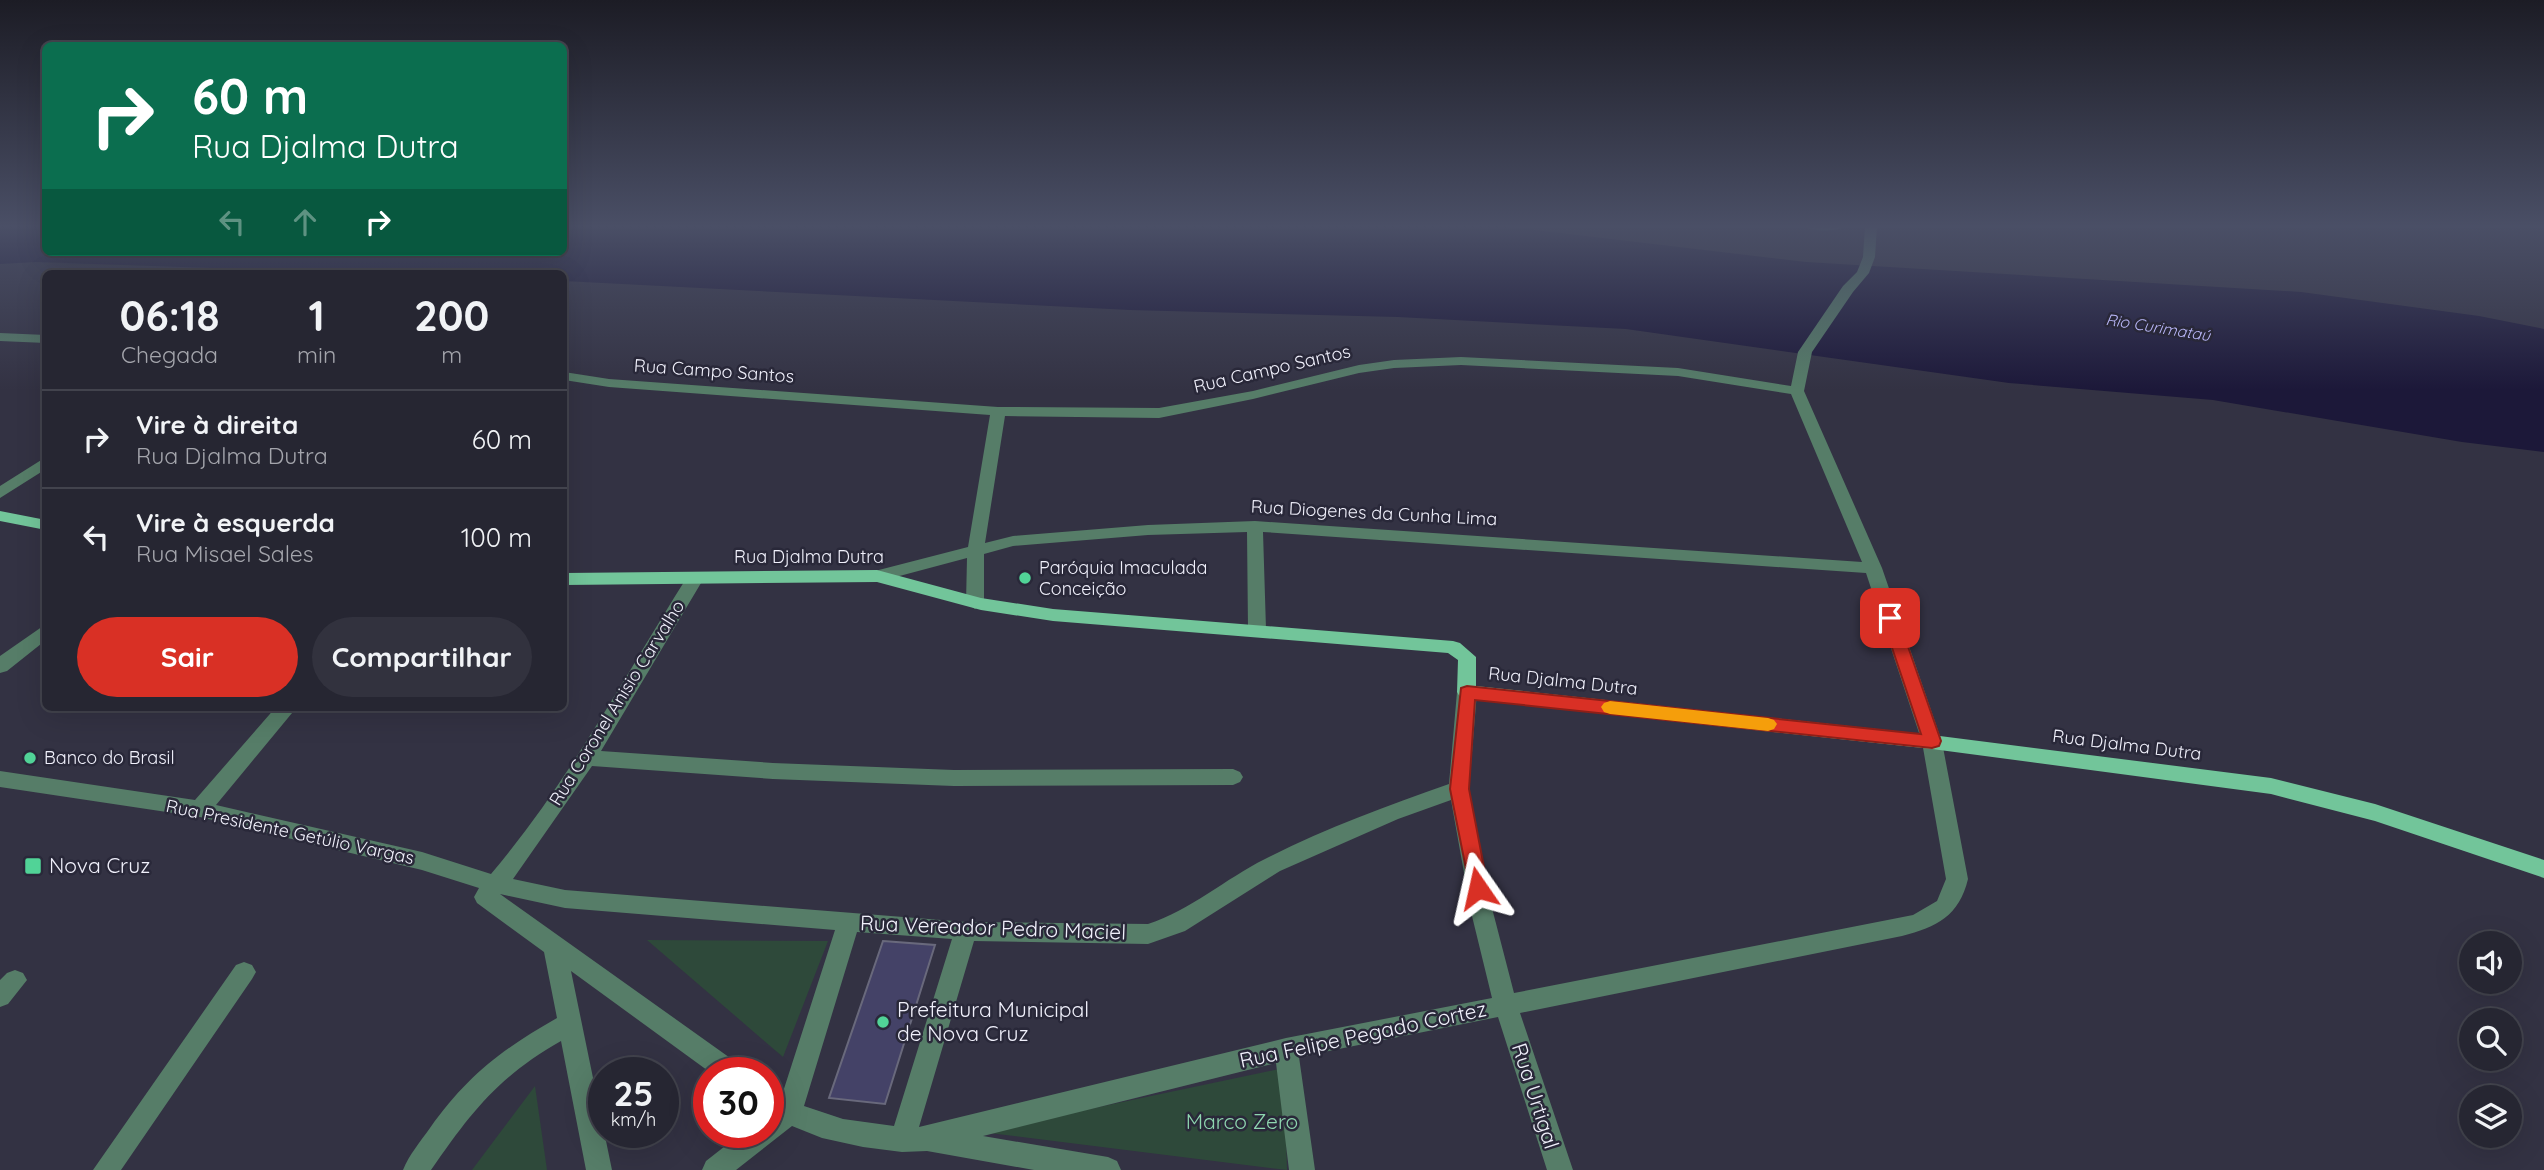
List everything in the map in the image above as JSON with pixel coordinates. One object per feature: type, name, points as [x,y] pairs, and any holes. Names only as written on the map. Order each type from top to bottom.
[{"type":"main road","points":[[0,516],[42,524]]},
{"type":"main road","name":"Rua Djalma Dutra","points":[[567,579],[877,576],[918,584],[975,603],[1114,622],[1257,629],[1453,647],[1467,657],[1467,692],[1932,741],[2297,791],[2418,826],[2544,869]]},
{"type":"street","points":[[1857,281],[1834,308],[1805,352],[1797,391],[1873,568],[1932,741]]},
{"type":"street","points":[[0,337],[42,339]]},
{"type":"street","name":"Rua Campo Santos","points":[[567,377],[609,383],[998,411],[1160,413],[1253,395],[1359,369],[1461,360],[1678,372],[1797,391]]},
{"type":"street","points":[[975,603],[976,549],[998,411]]},
{"type":"street","points":[[0,493],[42,465]]},
{"type":"street","points":[[1255,526],[1257,629]]},
{"type":"street","name":"Rua Diogenes da Cunha Lima","points":[[877,576],[1013,541],[1255,526],[1873,568]]},
{"type":"street","name":"Rua Coronel Anisio Carvalho","points":[[491,889],[520,855],[587,758],[695,578]]},
{"type":"street","points":[[0,666],[42,633]]},
{"type":"street","name":"Rua Urtigal","points":[[1467,692],[1459,789],[1482,912],[1506,1006],[1560,1170]]},
{"type":"street","points":[[200,809],[284,711]]},
{"type":"street","name":"Rua Felipe Pegado Cortez","points":[[784,1109],[862,1134],[913,1139],[1286,1049],[1902,927],[1933,917],[1948,905],[1954,895],[1955,863],[1932,741]]},
{"type":"street","points":[[587,758],[773,771],[954,778],[1233,777]]},
{"type":"street","name":"Rua Presidente Getúlio Vargas","points":[[0,779],[200,809],[422,861],[491,889]]},
{"type":"street","name":"Rua Vereador Pedro Maciel","points":[[491,889],[565,899],[966,931],[1148,934],[1163,930],[1272,865],[1391,813],[1459,789]]},
{"type":"street","points":[[491,889],[487,900],[709,1057]]},
{"type":"street","points":[[784,1091],[849,922]]},
{"type":"street","points":[[966,931],[913,1139],[1108,1170]]},
{"type":"street","points":[[554,946],[599,1170]]},
{"type":"street","points":[[106,1170],[244,972]]},
{"type":"street","points":[[416,1170],[462,1104],[486,1079],[514,1056],[568,1024]]},
{"type":"street","points":[[1286,1049],[1302,1168]]},
{"type":"street","points":[[715,1170],[744,1148]]},
{"type":"green space","points":[[647,940],[828,941],[783,1057]]},
{"type":"green space","name":"Marco Zero","points":[[1284,1068],[1287,1170],[981,1132]]},
{"type":"green space","points":[[535,1086],[547,1170],[472,1170]]},
{"type":"water","name":"Rio Curimataú","points":[[567,281],[2113,281],[2301,292],[2479,316],[2544,329],[2544,452],[2462,442],[2213,400],[2009,383],[1626,329],[1398,317],[1130,310]]},
{"type":"building","name":"Prefeitura Municipal de Nova Cruz","points":[[883,941],[935,945],[885,1104],[829,1098]]},
{"type":"slow traffic","points":[[1610,707],[1768,724]]},
{"type":"place","name":"Paróquia Imaculada Conceição","points":[[1025,578]]},
{"type":"place","name":"Banco do Brasil","points":[[30,758]]},
{"type":"place","name":"Nova Cruz","points":[[33,866]]},
{"type":"place","name":"Prefeitura Municipal de Nova Cruz","points":[[883,1022]]},
{"type":"route","points":[[1478,888],[1459,789],[1467,692],[1932,741],[1890,618]]}]
